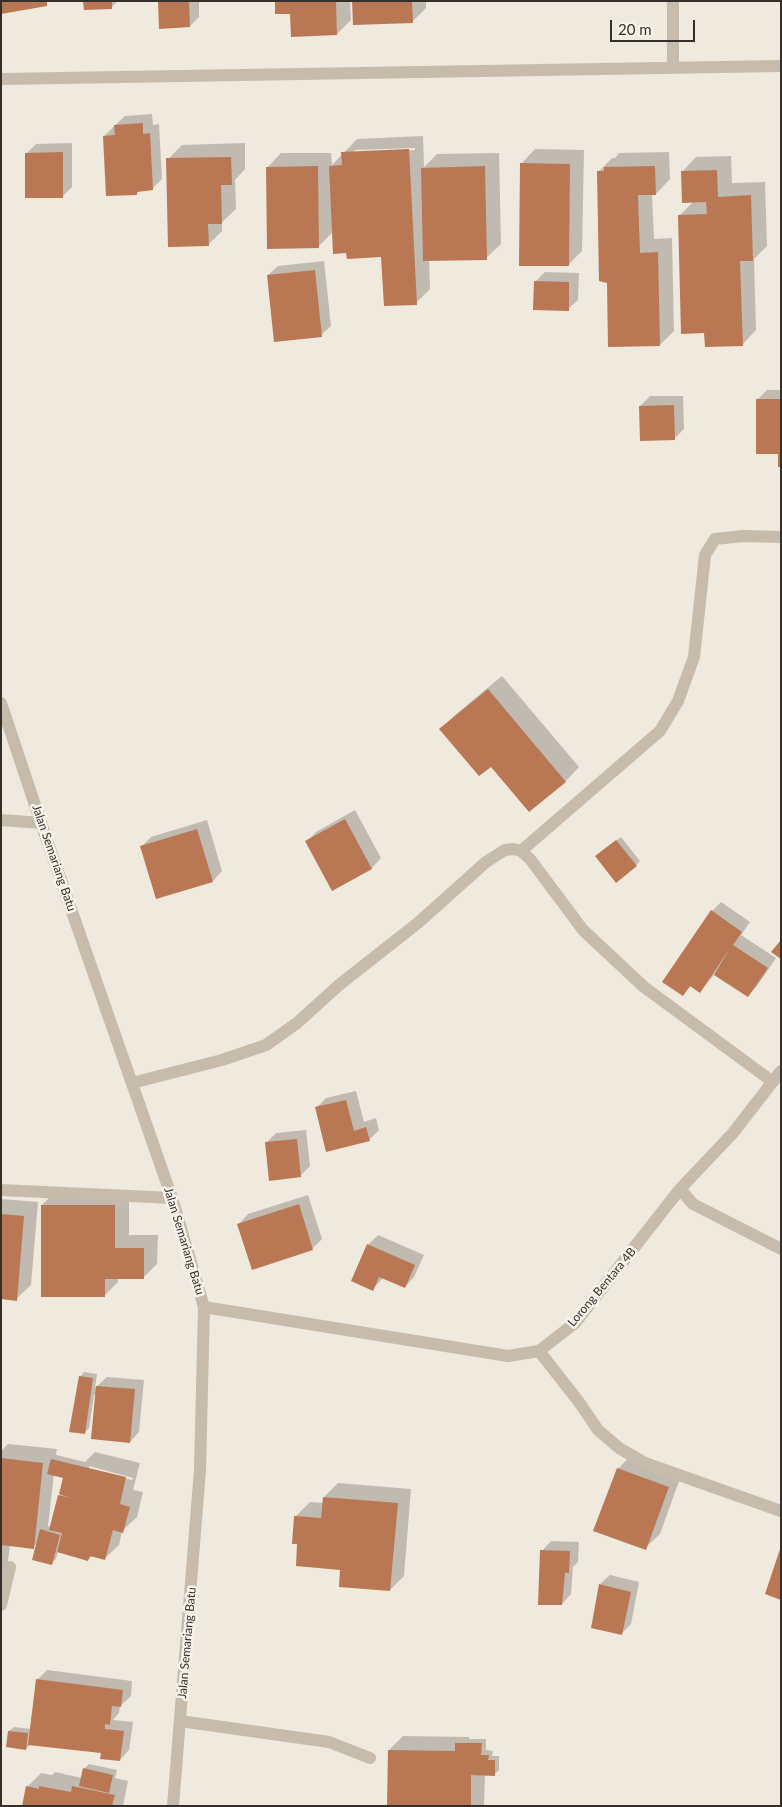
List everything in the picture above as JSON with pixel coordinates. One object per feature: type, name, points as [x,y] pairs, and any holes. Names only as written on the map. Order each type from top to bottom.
[{"type":"street","points":[[673,1],[673,67]]},
{"type":"street","points":[[1,79],[781,66]]},
{"type":"street","points":[[521,851],[660,731],[678,701],[694,657],[705,554],[715,539],[743,536],[781,537]]},
{"type":"street","name":"Jalan Semariang Batu","points":[[1,703],[172,1198],[204,1307],[200,1470],[173,1806]]},
{"type":"street","points":[[1,820],[41,822]]},
{"type":"street","points":[[132,1083],[222,1060],[266,1044],[297,1023],[339,985],[418,922],[486,862],[505,850],[513,849],[521,851],[530,859],[583,930],[644,987],[773,1082]]},
{"type":"street","name":"Lorong Bentara 4B","points":[[204,1307],[508,1356],[539,1351],[575,1323],[680,1189],[733,1133],[781,1071]]},
{"type":"street","points":[[680,1189],[694,1204],[781,1249]]},
{"type":"street","points":[[1,1190],[172,1198]]},
{"type":"street","points":[[539,1351],[579,1402],[598,1430],[619,1448],[645,1463],[781,1511]]},
{"type":"street","points":[[1,1605],[10,1568]]},
{"type":"street","points":[[180,1721],[329,1742],[370,1758]]},
{"type":"building","points":[[1,1],[47,1],[47,6],[1,14]]},
{"type":"building","points":[[83,1],[112,1],[112,9],[84,10]]},
{"type":"building","points":[[158,1],[189,1],[190,27],[159,29]]},
{"type":"building","points":[[275,1],[336,1],[337,35],[291,37],[290,14],[275,14]]},
{"type":"building","points":[[352,1],[412,1],[413,23],[353,25]]},
{"type":"building","points":[[143,123],[143,134],[150,133],[153,190],[137,192],[137,195],[106,196],[103,136],[115,135],[114,125]]},
{"type":"building","points":[[409,149],[417,305],[384,306],[381,257],[347,259],[346,253],[333,254],[329,166],[342,165],[341,152]]},
{"type":"building","points":[[63,152],[63,198],[25,198],[25,153]]},
{"type":"building","points":[[231,157],[232,185],[221,185],[222,224],[208,224],[209,246],[168,247],[166,158]]},
{"type":"building","points":[[520,163],[570,164],[569,266],[519,266]]},
{"type":"building","points":[[318,166],[319,248],[267,249],[266,167]]},
{"type":"building","points":[[485,166],[487,260],[423,261],[421,168]]},
{"type":"building","points":[[655,166],[656,195],[638,195],[640,253],[658,252],[660,346],[608,347],[607,283],[599,281],[597,171],[604,171],[604,167]]},
{"type":"building","points":[[717,170],[718,197],[751,195],[753,261],[740,261],[743,346],[705,347],[704,333],[681,334],[678,215],[707,214],[706,202],[682,203],[681,171]]},
{"type":"building","points":[[315,270],[322,337],[274,342],[267,275]]},
{"type":"building","points":[[534,281],[569,282],[569,311],[533,310]]},
{"type":"building","points":[[756,399],[781,399],[781,467],[778,467],[778,454],[756,454]]},
{"type":"building","points":[[674,405],[675,440],[640,441],[639,406]]},
{"type":"building","points":[[488,689],[566,782],[529,812],[491,767],[479,776],[439,729]]},
{"type":"building","points":[[345,819],[372,869],[332,891],[305,841]]},
{"type":"building","points":[[197,829],[213,882],[156,899],[140,846]]},
{"type":"building","points":[[616,840],[637,866],[616,883],[595,856]]},
{"type":"building","points":[[711,910],[742,932],[733,945],[768,968],[748,997],[714,975],[730,948],[700,993],[690,986],[683,996],[662,982]]},
{"type":"building","points":[[781,940],[781,959],[771,952]]},
{"type":"building","points":[[346,1100],[354,1131],[366,1127],[370,1141],[326,1152],[315,1107]]},
{"type":"building","points":[[297,1139],[301,1177],[269,1181],[265,1142]]},
{"type":"building","points":[[299,1204],[313,1250],[252,1270],[237,1224]]},
{"type":"building","points":[[41,1205],[115,1205],[115,1248],[144,1248],[144,1279],[105,1279],[105,1297],[41,1297]]},
{"type":"building","points":[[1,1214],[24,1216],[17,1301],[1,1299]]},
{"type":"building","points":[[367,1244],[415,1265],[405,1288],[379,1277],[373,1291],[351,1281]]},
{"type":"building","points":[[79,1376],[93,1378],[85,1434],[69,1432]]},
{"type":"building","points":[[96,1386],[135,1389],[130,1443],[91,1439]]},
{"type":"building","points":[[1,1458],[43,1463],[34,1549],[1,1545]]},
{"type":"building","points":[[51,1459],[126,1477],[120,1504],[130,1507],[123,1533],[113,1530],[105,1560],[90,1556],[88,1561],[57,1552],[62,1533],[49,1530],[58,1495],[71,1498],[59,1494],[63,1478],[47,1474]]},
{"type":"building","points":[[617,1468],[669,1487],[646,1550],[593,1531]]},
{"type":"building","points":[[323,1497],[398,1503],[390,1591],[339,1587],[340,1570],[296,1566],[297,1544],[292,1544],[294,1516],[321,1518]]},
{"type":"building","points":[[40,1529],[60,1535],[52,1565],[32,1560]]},
{"type":"building","points":[[781,1549],[781,1600],[765,1594]]},
{"type":"building","points":[[540,1550],[570,1551],[569,1573],[565,1573],[562,1605],[538,1605]]},
{"type":"building","points":[[599,1584],[631,1592],[622,1635],[591,1628]]},
{"type":"building","points":[[36,1679],[123,1690],[121,1707],[112,1706],[110,1725],[105,1724],[105,1729],[124,1731],[120,1761],[100,1759],[101,1753],[28,1745]]},
{"type":"building","points":[[8,1731],[28,1733],[26,1750],[6,1747]]},
{"type":"building","points":[[455,1743],[482,1743],[481,1755],[489,1755],[488,1760],[495,1760],[495,1776],[471,1775],[471,1806],[387,1806],[388,1750],[455,1751]]},
{"type":"building","points":[[83,1768],[113,1775],[109,1793],[79,1786]]},
{"type":"building","points":[[26,1786],[39,1789],[39,1786],[71,1792],[72,1786],[115,1795],[112,1806],[22,1806]]}]
